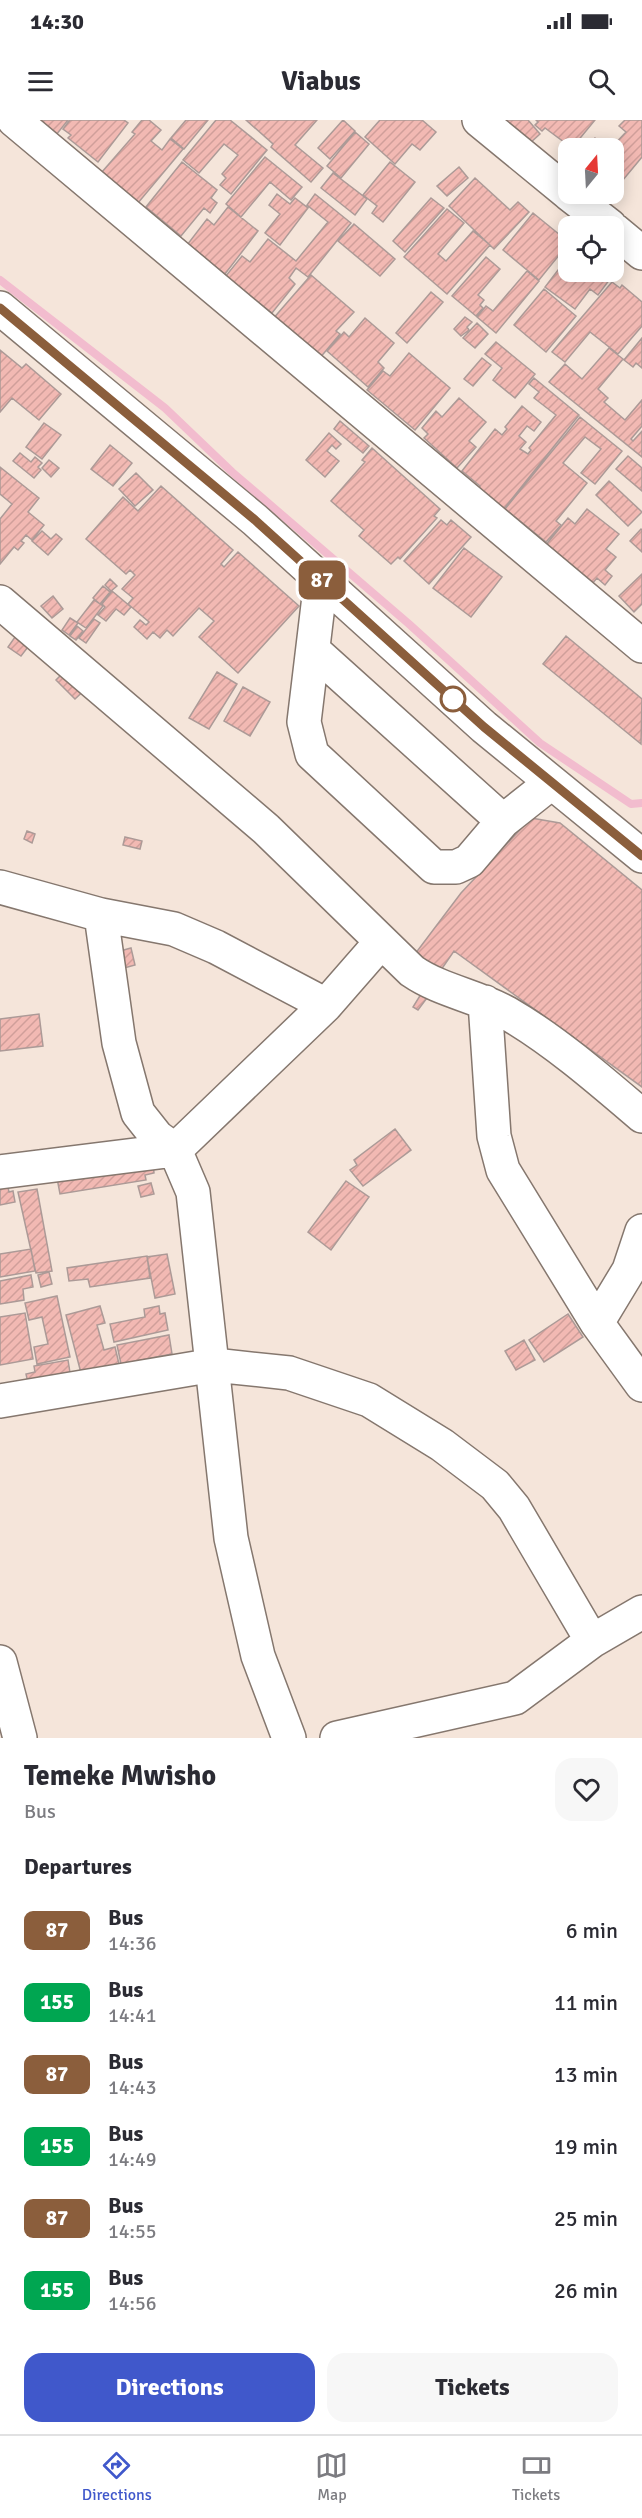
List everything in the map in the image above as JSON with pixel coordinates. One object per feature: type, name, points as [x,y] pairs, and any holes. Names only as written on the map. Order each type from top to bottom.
[{"type":"street","points":[[14,120],[642,646]]},
{"type":"street","points":[[479,120],[558,184]]},
{"type":"street","points":[[583,204],[598,216]]},
{"type":"street","points":[[624,238],[642,253]]},
{"type":"street","points":[[0,308],[255,520],[484,727],[551,783],[640,849]]},
{"type":"street","points":[[321,580],[304,722],[312,754],[434,867],[456,867],[469,861],[503,821],[551,783]]},
{"type":"street","points":[[0,602],[266,829],[412,971],[427,981],[485,1002],[526,1024],[642,1116]]},
{"type":"street","points":[[313,650],[503,821]]},
{"type":"street","points":[[0,887],[101,915],[174,929],[216,947],[326,1005]]},
{"type":"street","points":[[101,915],[119,1043],[138,1113],[157,1137],[175,1150],[193,1192],[214,1365],[231,1538],[258,1656],[289,1738]]},
{"type":"street","points":[[0,1172],[175,1150],[326,1005],[381,942]]},
{"type":"street","points":[[485,1002],[494,1136],[503,1170],[597,1323],[642,1385]]},
{"type":"street","points":[[597,1323],[629,1270],[642,1231]]},
{"type":"street","points":[[0,1401],[214,1365],[289,1373],[369,1400],[442,1445],[495,1485],[514,1508],[592,1641]]},
{"type":"street","points":[[337,1738],[515,1698],[592,1641],[642,1612]]},
{"type":"street","points":[[0,1662],[20,1738]]},
{"type":"building","points":[[37,120],[68,120],[56,135]]},
{"type":"building","points":[[70,120],[124,120],[128,123],[98,162],[68,138],[71,135],[63,129]]},
{"type":"building","points":[[142,120],[149,120],[161,130],[151,141],[162,150],[170,139],[183,149],[138,203],[102,172],[135,134],[132,132]]},
{"type":"building","points":[[186,120],[208,120],[184,149],[171,138]]},
{"type":"building","points":[[216,120],[230,120],[267,150],[231,194],[220,185],[226,178],[222,174],[238,155],[224,144],[199,173],[183,160]]},
{"type":"building","points":[[246,120],[317,120],[295,145],[323,168],[311,182],[271,147],[273,144]]},
{"type":"building","points":[[343,120],[355,131],[330,159],[318,148]]},
{"type":"building","points":[[380,120],[422,120],[436,132],[420,150],[412,144],[395,164],[365,137]]},
{"type":"building","points":[[505,120],[528,120],[540,134],[529,144]]},
{"type":"building","points":[[536,120],[595,120],[580,138],[558,138],[545,128],[542,131],[535,125],[538,122]]},
{"type":"building","points":[[625,120],[642,120],[642,157],[624,179],[624,138],[620,138],[626,132],[619,126]]},
{"type":"building","points":[[355,132],[369,144],[341,178],[327,166]]},
{"type":"building","points":[[265,157],[302,187],[291,200],[270,182],[241,217],[226,204]]},
{"type":"building","points":[[182,162],[217,190],[211,198],[217,203],[210,213],[204,208],[181,236],[146,207]]},
{"type":"building","points":[[390,162],[415,182],[383,222],[372,213],[377,206],[363,195]]},
{"type":"building","points":[[459,167],[468,178],[447,196],[437,186]]},
{"type":"building","points":[[333,173],[367,199],[355,215],[321,188]]},
{"type":"building","points":[[475,178],[510,210],[518,202],[529,212],[494,249],[449,206]]},
{"type":"building","points":[[277,194],[290,204],[295,198],[308,208],[280,245],[265,233],[280,214],[269,205]]},
{"type":"building","points":[[315,194],[351,223],[308,277],[296,268],[289,278],[295,284],[272,313],[225,277],[242,256],[250,262],[268,239],[296,261],[328,222],[307,205]]},
{"type":"building","points":[[431,198],[444,208],[405,252],[393,241]]},
{"type":"building","points":[[228,207],[258,231],[225,274],[187,245],[207,219],[214,225]]},
{"type":"building","points":[[447,209],[464,223],[438,254],[446,261],[473,231],[490,245],[447,294],[404,257]]},
{"type":"building","points":[[533,213],[558,233],[558,256],[539,280],[503,250]]},
{"type":"building","points":[[354,224],[395,259],[380,276],[338,241]]},
{"type":"building","points":[[486,257],[500,269],[478,295],[484,300],[480,305],[483,308],[476,316],[452,296]]},
{"type":"building","points":[[558,270],[558,282],[608,282],[598,295],[590,289],[575,309],[545,287]]},
{"type":"building","points":[[527,271],[539,281],[496,333],[477,317],[486,306],[493,311]]},
{"type":"building","points":[[311,275],[354,312],[336,331],[340,334],[319,359],[272,320]]},
{"type":"building","points":[[612,282],[620,288],[622,285],[642,302],[642,326],[618,354],[590,332],[565,362],[552,352]]},
{"type":"building","points":[[544,289],[576,316],[546,352],[514,325]]},
{"type":"building","points":[[431,292],[443,302],[407,343],[396,333]]},
{"type":"building","points":[[465,317],[472,322],[467,327],[469,330],[461,336],[454,329]]},
{"type":"building","points":[[365,318],[394,343],[378,362],[384,368],[368,387],[327,351],[344,332],[349,337]]},
{"type":"building","points":[[477,323],[488,334],[475,348],[463,338]]},
{"type":"building","points":[[642,338],[642,368],[636,363],[633,367],[624,360]]},
{"type":"building","points":[[496,342],[535,374],[515,398],[493,380],[502,368],[485,354]]},
{"type":"building","points":[[609,348],[623,359],[598,389],[608,398],[604,402],[625,420],[642,400],[642,426],[631,439],[633,441],[642,431],[642,457],[549,382],[565,364],[582,379]]},
{"type":"building","points":[[0,350],[22,368],[26,364],[61,394],[39,420],[12,398],[0,412]]},
{"type":"building","points":[[409,353],[450,388],[415,430],[367,390],[383,371],[390,376]]},
{"type":"building","points":[[482,358],[491,365],[473,386],[464,379]]},
{"type":"building","points":[[534,378],[579,415],[503,510],[477,489],[480,486],[462,471],[495,429],[502,435],[507,429],[505,427],[522,406],[541,422],[534,431],[527,426],[519,436],[526,442],[520,449],[528,454],[531,450],[529,448],[556,415],[534,398],[539,392],[529,384]]},
{"type":"building","points":[[459,398],[486,422],[469,441],[476,447],[457,468],[424,438],[428,434],[422,428],[436,411],[442,417]]},
{"type":"building","points":[[580,417],[622,451],[595,484],[581,473],[601,449],[585,437],[563,463],[587,483],[556,521],[561,525],[546,542],[505,509]]},
{"type":"building","points":[[340,421],[369,446],[363,453],[334,429]]},
{"type":"building","points":[[44,423],[61,435],[42,459],[26,447]]},
{"type":"building","points":[[329,433],[341,444],[336,449],[332,445],[327,451],[339,461],[325,477],[306,460]]},
{"type":"building","points":[[110,445],[132,463],[113,486],[91,469]]},
{"type":"building","points":[[372,448],[440,509],[434,516],[437,518],[400,559],[398,557],[391,564],[359,536],[364,530],[331,501],[365,462],[362,460]]},
{"type":"building","points":[[20,453],[31,462],[35,457],[42,463],[38,467],[41,470],[34,478],[13,461]]},
{"type":"building","points":[[628,456],[642,468],[642,491],[616,469]]},
{"type":"building","points":[[49,460],[59,468],[51,477],[42,468]]},
{"type":"building","points":[[0,467],[39,498],[28,512],[44,525],[32,540],[26,535],[21,541],[24,543],[18,550],[14,547],[0,564],[0,519],[12,504],[0,494]]},
{"type":"building","points":[[136,473],[153,490],[135,506],[119,489]]},
{"type":"building","points":[[609,481],[642,512],[628,526],[596,495]]},
{"type":"building","points":[[161,486],[233,550],[221,564],[224,567],[238,552],[299,606],[238,673],[199,637],[214,621],[199,608],[173,636],[167,630],[160,638],[153,632],[147,639],[134,627],[140,620],[146,625],[149,622],[128,604],[133,598],[122,589],[135,575],[130,570],[126,574],[86,539],[123,497],[138,511]]},
{"type":"building","points":[[587,509],[619,534],[606,549],[616,557],[605,570],[612,576],[605,585],[597,578],[592,584],[545,546],[568,518],[575,524]]},
{"type":"building","points":[[441,520],[447,525],[451,520],[471,537],[429,584],[404,561]]},
{"type":"building","points":[[642,530],[642,552],[630,541]]},
{"type":"building","points":[[42,531],[51,539],[56,534],[62,539],[48,555],[32,541]]},
{"type":"building","points":[[464,548],[502,577],[471,617],[433,588]]},
{"type":"building","points":[[642,574],[642,604],[634,612],[619,596]]},
{"type":"building","points":[[110,579],[117,586],[111,591],[105,585]]},
{"type":"building","points":[[103,586],[110,592],[100,604],[93,598]]},
{"type":"building","points":[[112,591],[131,607],[124,615],[116,609],[106,621],[98,615],[105,607],[102,604]]},
{"type":"building","points":[[53,596],[63,609],[52,618],[41,606]]},
{"type":"building","points":[[94,600],[103,606],[86,628],[77,622]]},
{"type":"building","points":[[70,618],[78,623],[69,635],[62,630]]},
{"type":"building","points":[[94,619],[100,623],[86,643],[79,638]]},
{"type":"building","points":[[77,626],[83,631],[76,640],[70,636]]},
{"type":"building","points":[[566,636],[642,699],[641,744],[543,664]]},
{"type":"building","points":[[15,637],[28,647],[21,656],[8,647]]},
{"type":"building","points":[[64,672],[92,683],[75,699],[56,680]]},
{"type":"building","points":[[217,672],[237,684],[209,729],[189,718]]},
{"type":"building","points":[[243,687],[270,702],[250,736],[224,721]]},
{"type":"building","points":[[531,818],[560,823],[642,890],[642,1087],[454,951],[441,970],[415,954],[461,893]]},
{"type":"building","points":[[27,831],[35,834],[32,843],[24,839]]},
{"type":"building","points":[[125,837],[142,841],[140,849],[123,845]]},
{"type":"building","points":[[131,948],[135,965],[113,971],[109,954]]},
{"type":"building","points":[[421,994],[427,998],[418,1010],[413,1007]]},
{"type":"building","points":[[39,1014],[43,1046],[0,1051],[0,1019]]},
{"type":"building","points":[[395,1129],[411,1150],[363,1186],[350,1170],[357,1165],[354,1160]]},
{"type":"building","points":[[153,1162],[154,1173],[145,1175],[146,1180],[60,1194],[57,1178]]},
{"type":"building","points":[[346,1181],[369,1197],[331,1250],[308,1232]]},
{"type":"building","points":[[7,1183],[9,1192],[13,1191],[15,1202],[0,1205],[0,1184]]},
{"type":"building","points":[[151,1183],[154,1194],[141,1197],[138,1186]]},
{"type":"building","points":[[37,1189],[52,1271],[36,1273],[18,1192]]},
{"type":"building","points":[[31,1249],[35,1271],[0,1277],[0,1254]]},
{"type":"building","points":[[167,1254],[175,1294],[155,1298],[147,1257]]},
{"type":"building","points":[[147,1256],[150,1278],[90,1287],[88,1279],[69,1281],[67,1268]]},
{"type":"building","points":[[49,1272],[52,1284],[41,1287],[38,1275]]},
{"type":"building","points":[[31,1275],[33,1287],[23,1289],[24,1300],[0,1304],[0,1281]]},
{"type":"building","points":[[57,1296],[70,1357],[37,1364],[34,1347],[48,1344],[42,1317],[29,1320],[25,1303]]},
{"type":"building","points":[[100,1306],[105,1323],[97,1325],[104,1350],[115,1347],[119,1364],[81,1373],[66,1315]]},
{"type":"building","points":[[159,1306],[160,1314],[165,1313],[168,1330],[114,1342],[110,1324],[145,1317],[144,1309]]},
{"type":"building","points":[[25,1313],[33,1359],[0,1365],[0,1317]]},
{"type":"building","points":[[568,1314],[583,1337],[544,1362],[529,1340]]},
{"type":"building","points":[[169,1335],[172,1354],[121,1364],[117,1345]]},
{"type":"building","points":[[524,1340],[535,1360],[516,1370],[505,1351]]},
{"type":"building","points":[[68,1360],[71,1379],[28,1383],[26,1374],[35,1372],[34,1366]]},
{"type":"waterway","points":[[0,280],[165,408],[232,472],[409,624],[540,743],[631,804],[642,803]]},
{"type":"bus line","name":"87","points":[[0,308],[255,520],[484,727],[642,856]]}]
